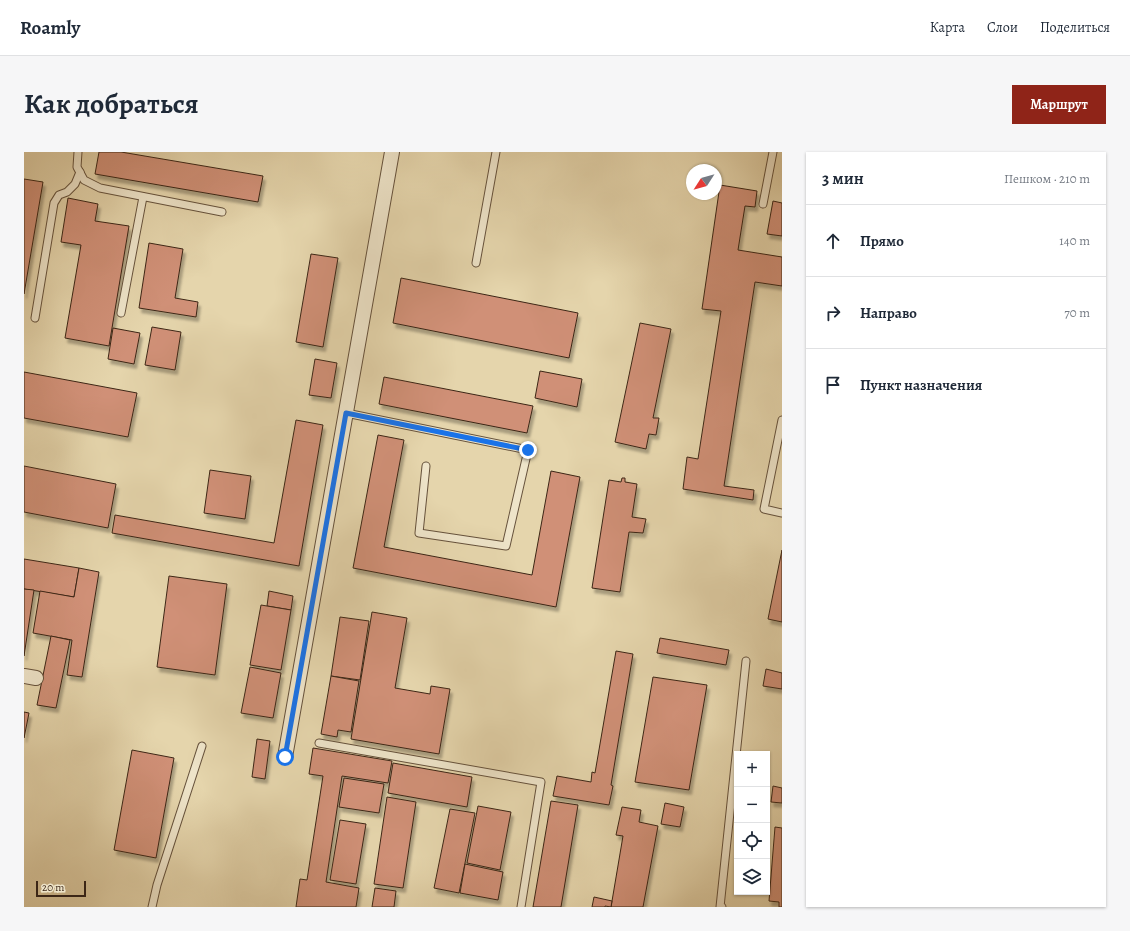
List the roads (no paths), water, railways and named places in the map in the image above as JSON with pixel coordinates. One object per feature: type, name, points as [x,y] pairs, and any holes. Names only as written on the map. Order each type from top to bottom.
[{"type":"street","points":[[285,757],[392,152]]},
{"type":"lane","points":[[78,152],[77,167],[84,180],[100,188],[222,212]]},
{"type":"lane","points":[[476,263],[496,152]]},
{"type":"lane","points":[[763,204],[773,152]]},
{"type":"lane","points":[[35,318],[54,203],[59,195],[67,192],[76,184],[80,172]]},
{"type":"lane","points":[[121,313],[143,197]]},
{"type":"lane","points":[[346,413],[528,450],[506,546],[419,533],[426,466]]},
{"type":"lane","points":[[782,420],[764,509],[782,513]]},
{"type":"lane","points":[[722,907],[720,907],[746,661]]},
{"type":"lane","points":[[319,743],[541,782],[521,907]]},
{"type":"lane","points":[[152,907],[157,884],[202,746]]}]
